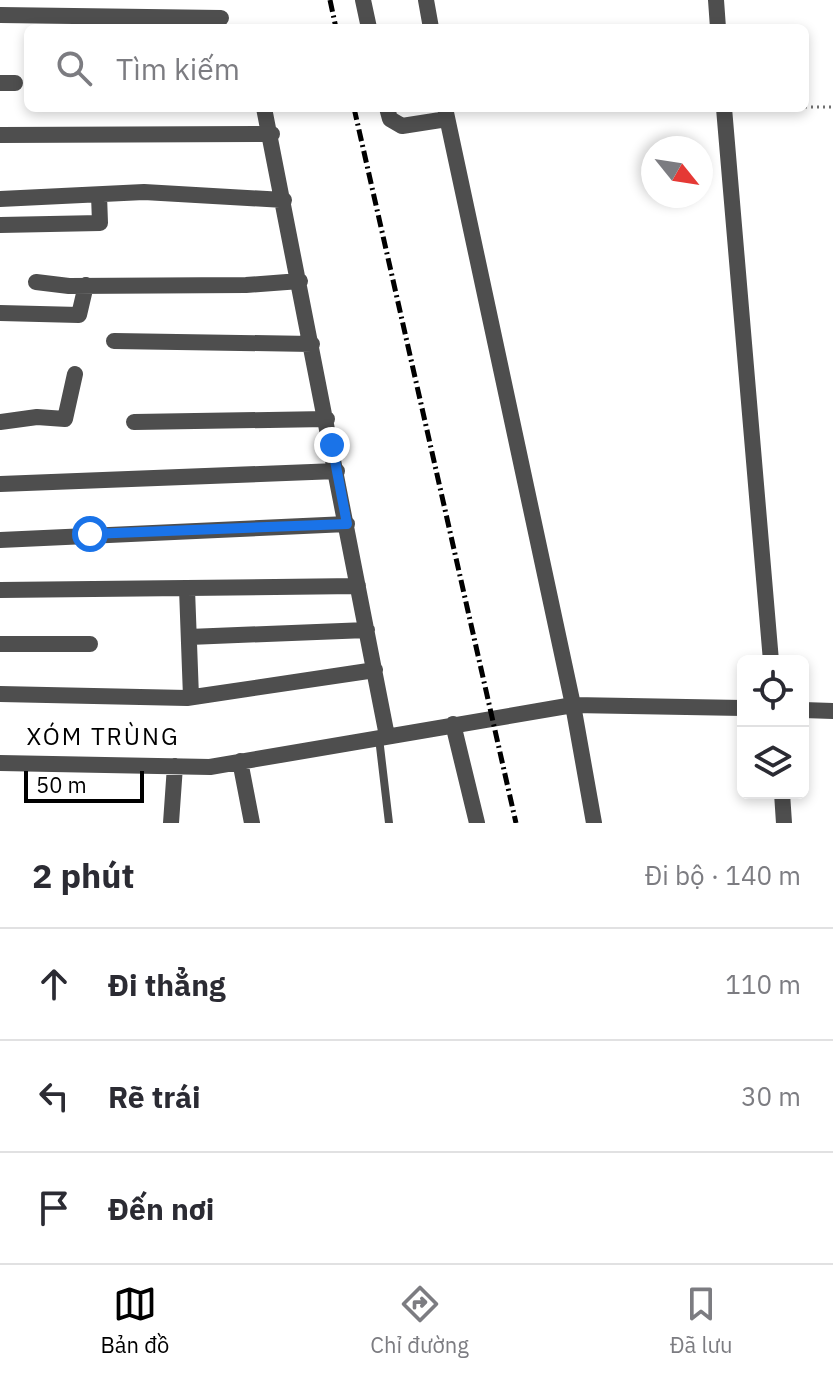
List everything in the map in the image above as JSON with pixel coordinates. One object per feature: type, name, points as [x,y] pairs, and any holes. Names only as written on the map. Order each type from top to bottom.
[{"type":"street","points":[[0,15],[223,23],[216,0]]},
{"type":"street","points":[[363,0],[368,24]]},
{"type":"street","points":[[426,0],[430,24]]},
{"type":"street","points":[[716,0],[718,24]]},
{"type":"street","points":[[265,112],[375,670],[383,736]]},
{"type":"street","points":[[388,112],[390,119],[402,126],[446,113],[573,705],[594,823]]},
{"type":"street","points":[[724,112],[770,655]]},
{"type":"street","points":[[0,135],[272,134]]},
{"type":"street","points":[[0,199],[144,192],[284,200]]},
{"type":"street","points":[[0,225],[100,223],[99,195]]},
{"type":"street","points":[[36,282],[246,285],[300,281]]},
{"type":"street","points":[[0,313],[79,315],[86,285]]},
{"type":"street","points":[[114,341],[312,344]]},
{"type":"street","points":[[0,422],[37,417],[65,419],[75,374]]},
{"type":"street","points":[[134,422],[327,419]]},
{"type":"street","points":[[0,484],[337,471]]},
{"type":"street","points":[[0,540],[347,524]]},
{"type":"street","points":[[0,590],[358,586]]},
{"type":"street","points":[[187,589],[191,697]]},
{"type":"street","points":[[189,637],[367,630]]},
{"type":"street","points":[[0,644],[90,644]]},
{"type":"street","points":[[0,694],[191,697],[375,670]]},
{"type":"street","points":[[0,763],[210,767],[573,705],[737,708]]},
{"type":"street","points":[[809,710],[833,711]]},
{"type":"street","points":[[453,724],[477,823]]},
{"type":"street","points":[[240,761],[252,823]]},
{"type":"street","points":[[171,823],[175,766]]},
{"type":"street","points":[[782,799],[784,823]]},
{"type":"lane","points":[[383,736],[389,823]]},
{"type":"path","points":[[809,107],[833,107]]},
{"type":"railway","points":[[330,0],[335,24]]},
{"type":"railway","points":[[355,112],[516,823]]},
{"type":"district","name":"XÓM TRÙNG","points":[[103,736]]},
{"type":"route","points":[[90,534],[347,524],[332,445]]}]
